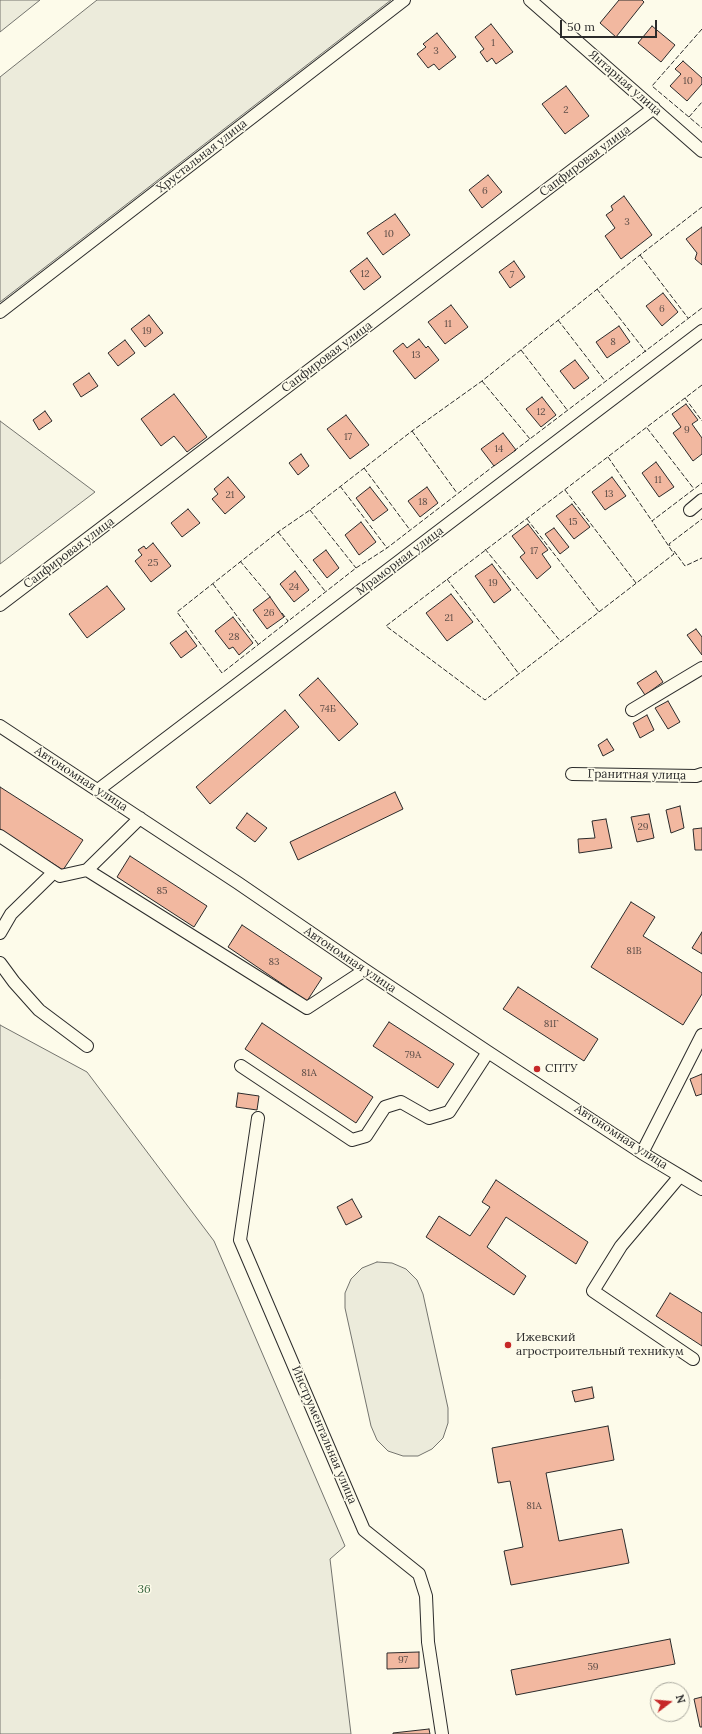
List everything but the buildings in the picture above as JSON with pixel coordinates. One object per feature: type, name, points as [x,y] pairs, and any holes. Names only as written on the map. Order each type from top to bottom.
[{"type":"street","name":"Хрустальная улица","points":[[0,312],[404,0]]},
{"type":"street","name":"Янтарная улица","points":[[530,0],[702,151]]},
{"type":"street","name":"Сапфировая улица","points":[[0,605],[654,108]]},
{"type":"street","name":"Мраморная улица","points":[[98,790],[702,331]]},
{"type":"street","points":[[690,510],[702,500]]},
{"type":"street","points":[[632,710],[702,668]]},
{"type":"street","name":"Автономная улица","points":[[0,726],[238,883],[488,1052],[642,1153],[702,1189]]},
{"type":"street","name":"Гранитная улица","points":[[572,774],[696,776],[702,774]]},
{"type":"street","points":[[0,836],[60,876],[87,870],[140,818]]},
{"type":"street","points":[[87,870],[307,1008],[365,970]]},
{"type":"street","points":[[0,932],[4,916],[54,872]]},
{"type":"street","points":[[0,963],[14,982],[39,1010],[87,1046]]},
{"type":"street","points":[[642,1153],[698,1048],[702,1035]]},
{"type":"street","points":[[241,1066],[352,1140],[366,1136],[385,1107],[401,1102],[429,1118],[449,1112],[488,1052]]},
{"type":"street","name":"Инструментальная улица","points":[[258,1118],[240,1240],[364,1530],[419,1574],[426,1596],[428,1642],[442,1734]]},
{"type":"street","points":[[680,1176],[621,1246],[593,1291],[693,1359]]},
{"type":"green space","points":[[0,0],[40,0],[0,32]]},
{"type":"green space","points":[[97,0],[391,0],[0,302],[0,77]]},
{"type":"green space","points":[[0,421],[95,492],[0,564]]},
{"type":"green space","name":"36","points":[[0,1025],[87,1072],[214,1241],[345,1546],[330,1559],[351,1734],[0,1734]]},
{"type":"green space","points":[[377,1262],[392,1263],[406,1269],[417,1280],[423,1294],[448,1408],[448,1423],[443,1438],[432,1449],[418,1456],[403,1456],[388,1451],[377,1440],[371,1426],[345,1308],[345,1293],[351,1279],[362,1268]]},
{"type":"fence","points":[[702,29],[652,86],[702,128]]},
{"type":"fence","points":[[689,117],[702,102]]},
{"type":"fence","points":[[495,465],[387,548],[356,568],[222,673],[177,612],[278,532],[310,510],[412,431],[482,381],[702,207]]},
{"type":"fence","points":[[640,255],[688,318]]},
{"type":"fence","points":[[597,289],[646,352]]},
{"type":"fence","points":[[514,451],[702,308]]},
{"type":"fence","points":[[558,320],[605,381]]},
{"type":"fence","points":[[521,350],[568,411]]},
{"type":"fence","points":[[482,381],[530,439]]},
{"type":"fence","points":[[702,385],[386,626],[485,700],[674,554],[652,521],[702,483]]},
{"type":"fence","points":[[685,398],[702,421]]},
{"type":"fence","points":[[647,428],[694,489]]},
{"type":"fence","points":[[412,431],[457,493]]},
{"type":"fence","points":[[608,457],[652,521]]},
{"type":"fence","points":[[364,468],[410,530]]},
{"type":"fence","points":[[340,486],[387,548]]},
{"type":"fence","points":[[565,490],[636,583]]},
{"type":"fence","points":[[310,510],[356,568]]},
{"type":"fence","points":[[527,519],[599,612]]},
{"type":"fence","points":[[670,546],[669,544],[702,519]]},
{"type":"fence","points":[[278,532],[325,591]]},
{"type":"fence","points":[[485,549],[561,642]]},
{"type":"fence","points":[[674,551],[685,566],[702,558]]},
{"type":"fence","points":[[240,561],[271,598]]},
{"type":"fence","points":[[447,579],[519,674]]},
{"type":"fence","points":[[213,584],[258,644]]},
{"type":"fence","points":[[282,613],[288,621]]},
{"type":"place","name":"СПТУ","points":[[537,1069]]},
{"type":"place","name":"Ижевский агростроительный техникум","points":[[508,1345]]}]
